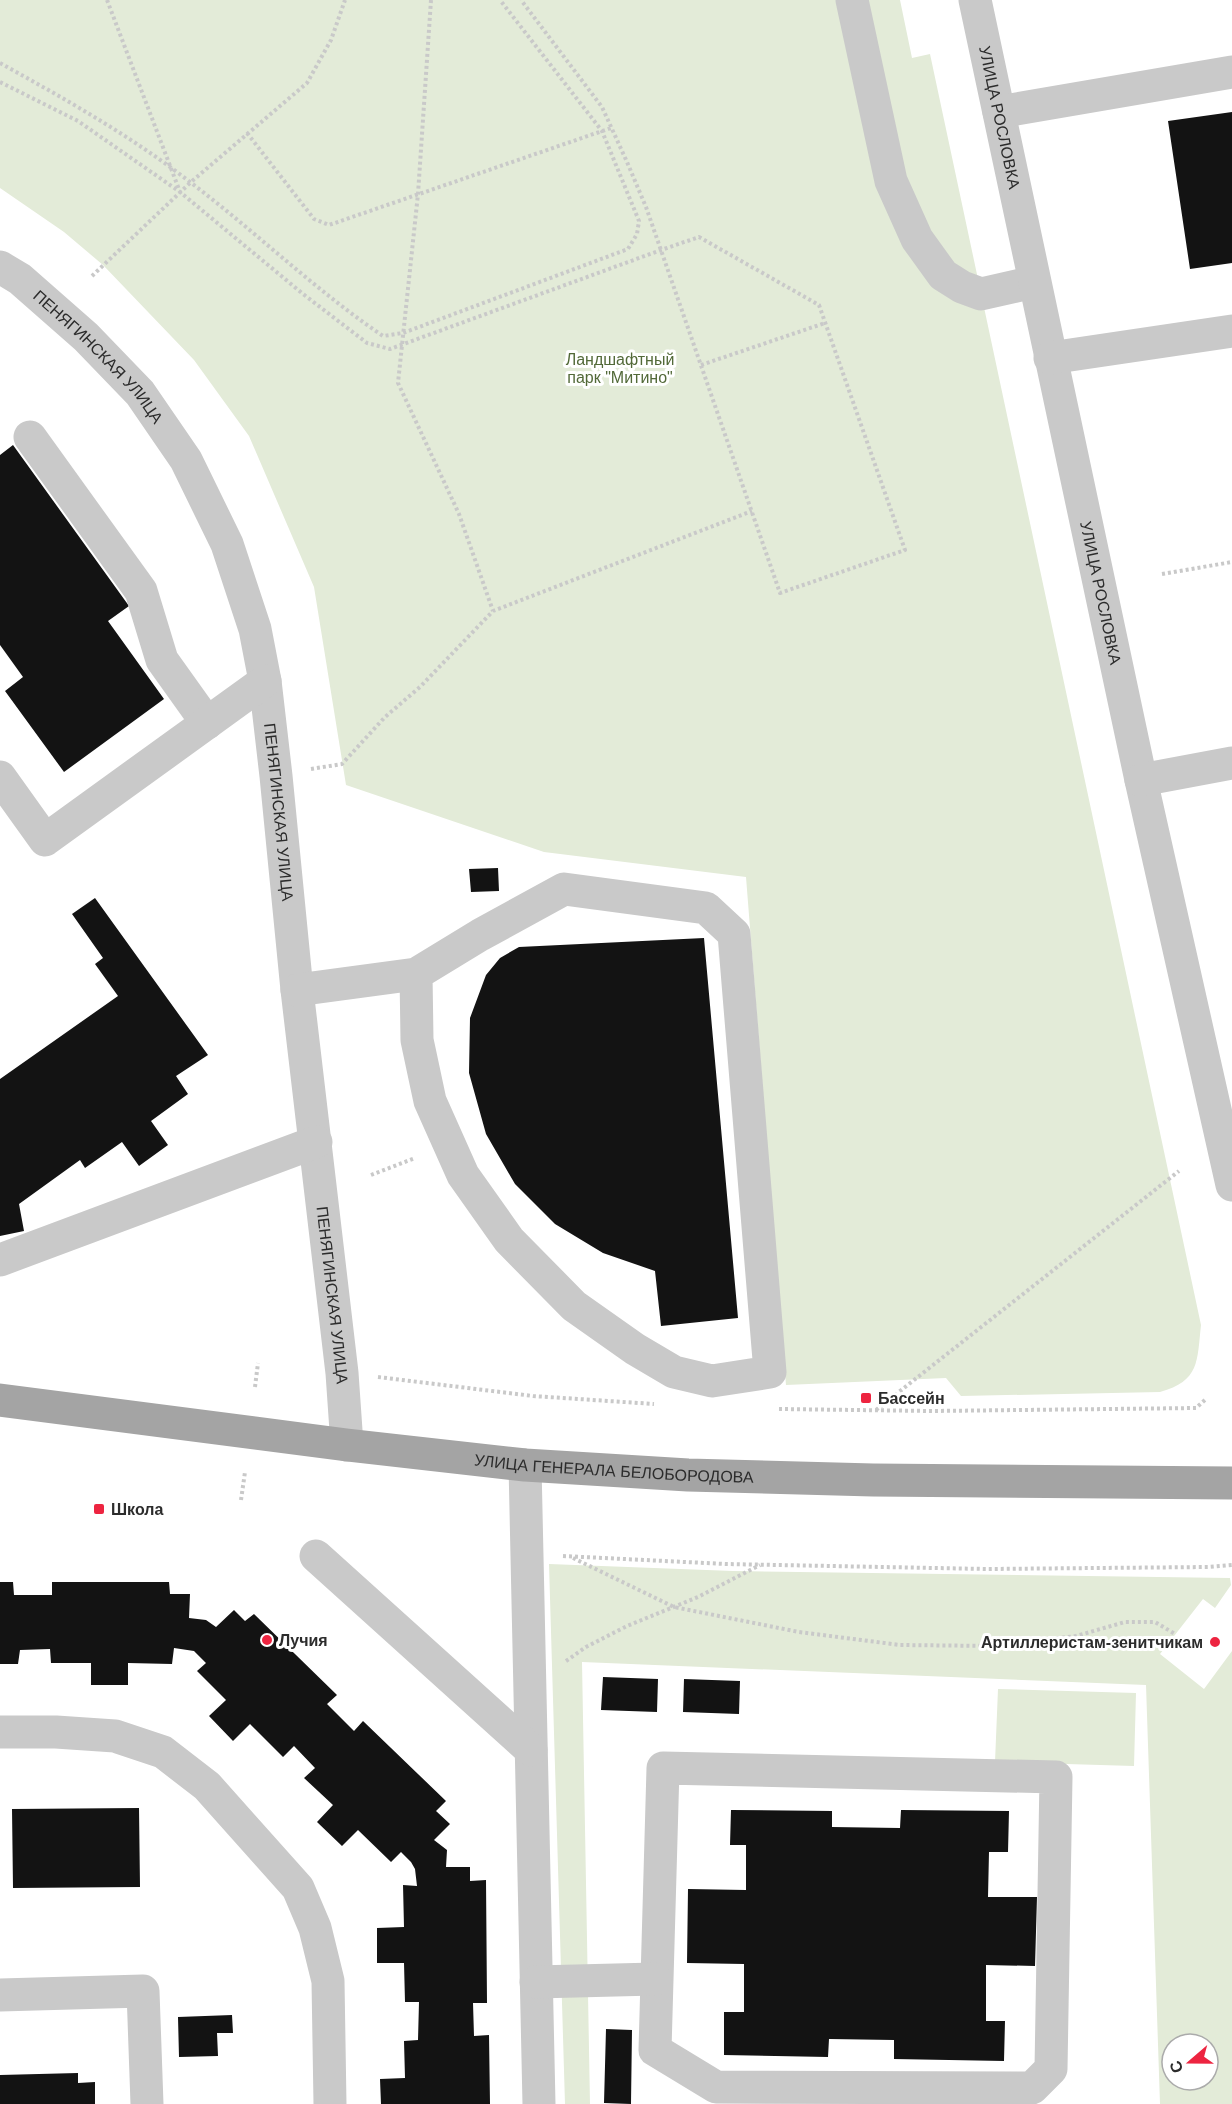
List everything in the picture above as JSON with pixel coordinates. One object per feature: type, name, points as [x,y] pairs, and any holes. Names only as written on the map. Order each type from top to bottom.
[{"type":"main road","name":"УЛИЦА ГЕНЕРАЛА БЕЛОБОРОДОВА","points":[[0,1400],[347,1445],[525,1465],[754,1477],[1232,1483]]},
{"type":"street","points":[[852,0],[891,181],[917,239],[943,275],[962,287],[981,294],[1034,282]]},
{"type":"street","name":"УЛИЦА РОСЛОВКА","points":[[975,0],[1141,780],[1232,1185]]},
{"type":"street","points":[[999,112],[1232,72]]},
{"type":"street","name":"ПЕНЯГИНСКАЯ УЛИЦА","points":[[0,267],[20,279],[86,337],[140,393],[186,460],[227,544],[255,629],[265,681],[297,990],[342,1372],[347,1445]]},
{"type":"street","points":[[1050,358],[1232,331]]},
{"type":"street","points":[[30,437],[141,591],[162,660],[207,723]]},
{"type":"street","points":[[0,777],[45,840],[265,681]]},
{"type":"street","points":[[1141,780],[1232,763]]},
{"type":"street","points":[[297,990],[416,974],[480,935],[564,889],[706,908],[734,934],[770,1372],[712,1381],[674,1372],[635,1349],[574,1306],[509,1240],[463,1175],[430,1101],[417,1040],[416,974]]},
{"type":"street","points":[[0,1260],[316,1142]]},
{"type":"street","points":[[525,1465],[539,2104]]},
{"type":"street","points":[[316,1556],[531,1750]]},
{"type":"street","points":[[0,1732],[56,1732],[115,1737],[164,1752],[207,1786],[298,1888],[315,1928],[328,1981],[330,2104]]},
{"type":"street","points":[[663,1768],[1056,1777],[1051,2069],[1032,2088],[716,2087],[655,2050],[655,1979],[663,1768]]},
{"type":"street","points":[[536,1982],[655,1979]]},
{"type":"street","points":[[0,1995],[143,1991],[147,2104]]},
{"type":"path","points":[[107,0],[180,192]]},
{"type":"path","points":[[92,276],[191,182],[307,83],[331,40],[345,0]]},
{"type":"path","points":[[431,0],[418,194],[398,383],[459,514],[493,611]]},
{"type":"path","points":[[0,63],[82,108],[191,182],[347,312],[383,336],[403,333],[628,249],[637,234],[639,221],[602,131],[500,0]]},
{"type":"path","points":[[0,82],[78,121],[180,192],[303,294],[368,343],[390,350],[661,250],[699,237],[819,305],[904,550],[780,593],[752,511],[701,366],[661,250],[646,207],[602,107],[521,0]]},
{"type":"path","points":[[247,133],[314,219],[329,225],[611,128]]},
{"type":"path","points":[[701,366],[825,323]]},
{"type":"path","points":[[326,767],[342,764],[385,717],[420,687],[493,611],[752,511]]},
{"type":"path","points":[[1162,574],[1232,562]]},
{"type":"path","points":[[371,1175],[449,1144]]},
{"type":"path","points":[[876,1410],[1179,1171]]},
{"type":"path","points":[[255,1387],[258,1363]]},
{"type":"path","points":[[374,1377],[533,1396],[664,1405]]},
{"type":"path","points":[[770,1408],[876,1410],[1196,1408],[1206,1399]]},
{"type":"path","points":[[241,1500],[244,1472]]},
{"type":"path","points":[[527,1555],[761,1565],[987,1569],[1208,1568],[1232,1565]]},
{"type":"path","points":[[571,1557],[674,1607],[799,1632],[900,1645],[994,1646],[1076,1636],[1125,1622],[1155,1622],[1176,1634]]},
{"type":"path","points":[[530,1692],[563,1662],[585,1647],[627,1626],[698,1598],[761,1565]]},
{"type":"green space","name":"Ландшафтный парк \"Митино\"","points":[[0,0],[900,0],[912,58],[930,54],[1201,1325],[1197,1359],[1194,1368],[1183,1382],[1160,1392],[961,1396],[946,1378],[786,1385],[746,877],[544,852],[346,785],[314,587],[249,436],[194,360],[103,265],[64,232],[0,188]]},
{"type":"green space","points":[[549,1564],[733,1571],[1230,1578],[1231,1585],[1215,1608],[1203,1599],[1160,1654],[1204,1689],[1232,1651],[1232,2104],[1160,2104],[1146,1685],[582,1662],[590,2104],[565,2104]]},
{"type":"green space","points":[[998,1689],[1136,1693],[1134,1766],[995,1762]]},
{"type":"building","points":[[1232,112],[1232,263],[1190,269],[1168,121]]},
{"type":"building","points":[[13,445],[129,606],[108,621],[164,699],[64,772],[5,691],[23,677],[0,645],[0,455]]},
{"type":"building","points":[[498,868],[499,891],[471,892],[469,869]]},
{"type":"building","points":[[95,898],[208,1055],[176,1076],[188,1094],[151,1121],[168,1145],[139,1166],[122,1142],[85,1168],[80,1160],[19,1204],[24,1231],[0,1236],[0,1079],[118,996],[95,964],[103,958],[72,914]]},
{"type":"building","points":[[704,938],[738,1318],[661,1326],[655,1271],[603,1253],[555,1224],[515,1184],[486,1134],[469,1073],[470,1018],[486,975],[500,958],[519,947]]},
{"type":"building","points":[[0,1582],[13,1582],[14,1595],[52,1595],[52,1582],[169,1582],[170,1594],[190,1594],[189,1618],[206,1620],[216,1627],[234,1610],[245,1621],[254,1614],[337,1695],[327,1704],[354,1731],[363,1721],[446,1801],[436,1811],[450,1824],[434,1840],[447,1850],[446,1867],[470,1867],[470,1881],[486,1880],[487,2003],[473,2003],[474,2036],[489,2035],[490,2104],[381,2104],[380,2079],[405,2078],[404,2041],[418,2040],[419,2002],[405,2002],[404,1963],[377,1963],[377,1928],[404,1927],[403,1885],[417,1886],[415,1869],[411,1862],[401,1852],[391,1862],[358,1830],[342,1846],[317,1822],[333,1805],[304,1778],[315,1768],[294,1746],[283,1757],[250,1724],[233,1741],[209,1716],[226,1700],[197,1671],[206,1663],[194,1651],[174,1648],[172,1664],[128,1663],[128,1685],[91,1685],[91,1663],[51,1663],[50,1649],[20,1650],[18,1664],[0,1664]]},
{"type":"building","points":[[603,1677],[658,1679],[657,1712],[601,1710]]},
{"type":"building","points":[[684,1679],[740,1681],[739,1714],[683,1712]]},
{"type":"building","points":[[139,1808],[140,1887],[13,1888],[12,1809]]},
{"type":"building","points":[[731,1810],[832,1811],[832,1827],[900,1828],[901,1810],[1009,1811],[1008,1852],[989,1852],[988,1897],[1037,1897],[1035,1966],[986,1965],[986,2021],[1005,2021],[1004,2061],[894,2059],[894,2040],[829,2039],[828,2057],[724,2055],[724,2012],[744,2012],[744,1964],[687,1963],[688,1889],[746,1890],[746,1845],[730,1845]]},
{"type":"building","points":[[232,2015],[233,2033],[217,2033],[218,2056],[179,2057],[178,2017]]},
{"type":"building","points":[[606,2029],[632,2030],[631,2104],[604,2103]]},
{"type":"building","points":[[78,2073],[78,2083],[95,2082],[95,2104],[0,2104],[0,2075]]},
{"type":"place","name":"Бассейн","points":[[866,1398]]},
{"type":"place","name":"Школа","points":[[99,1509]]},
{"type":"place","name":"Лучия","points":[[267,1640]]},
{"type":"place","name":"Артиллеристам-зенитчикам","points":[[1215,1642]]}]
